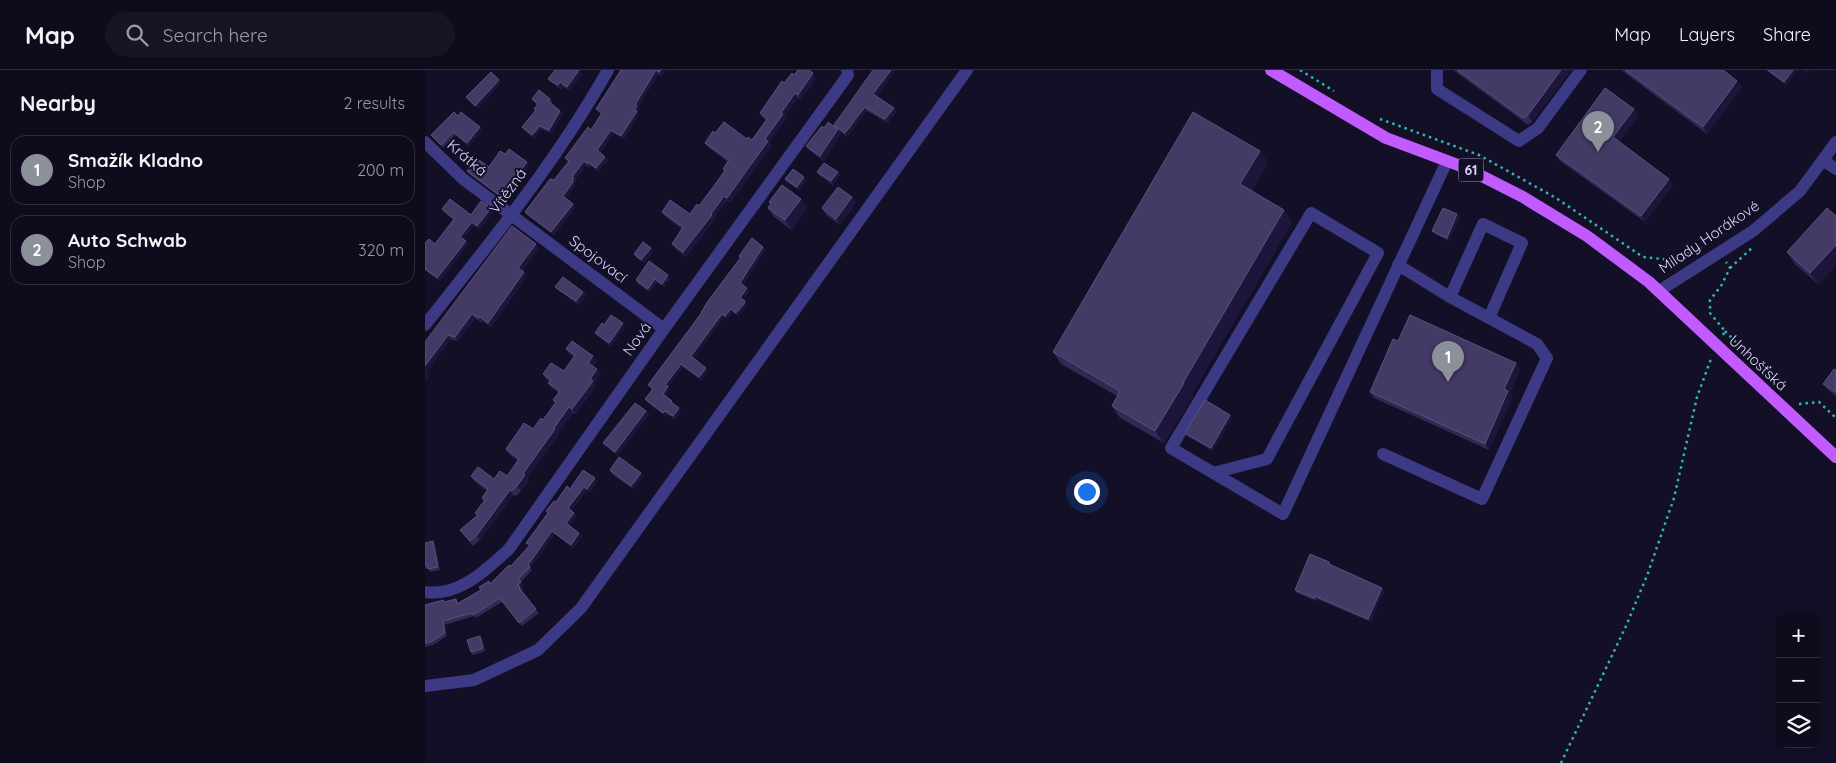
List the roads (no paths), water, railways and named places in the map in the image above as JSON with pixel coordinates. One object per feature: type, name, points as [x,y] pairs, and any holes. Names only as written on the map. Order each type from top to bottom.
[{"type":"main road","name":"61","points":[[1271,70],[1386,138],[1466,168],[1523,197],[1587,236],[1659,291]]},
{"type":"main road","name":"Unhošťská","points":[[1659,291],[1836,458]]},
{"type":"street","name":"Vítězná","points":[[425,325],[512,215],[583,113],[608,70]]},
{"type":"street","name":"Nová","points":[[425,592],[433,593],[463,586],[489,568],[509,549],[663,329],[848,74],[847,70]]},
{"type":"street","points":[[425,686],[474,680],[538,650],[581,608],[967,70]]},
{"type":"street","points":[[1437,70],[1437,89],[1519,141],[1538,128],[1581,70]]},
{"type":"street","name":"Krátká","points":[[425,142],[463,179],[512,215]]},
{"type":"street","name":"Milady Horákové","points":[[1659,291],[1753,231],[1800,191],[1836,142]]},
{"type":"street","points":[[1823,160],[1836,170]]},
{"type":"street","points":[[1213,473],[1267,459],[1378,253],[1311,213],[1171,448],[1213,473],[1283,514],[1447,161]]},
{"type":"street","name":"Spojovací","points":[[512,215],[663,329]]},
{"type":"street","points":[[1450,297],[1483,224],[1522,243],[1489,318]]},
{"type":"street","points":[[1383,454],[1482,498],[1547,358],[1537,344],[1450,297],[1398,265]]},
{"type":"place","name":"Auto Schwab","points":[[1598,152]]},
{"type":"place","name":"Smažík Kladno","points":[[1448,382]]}]
